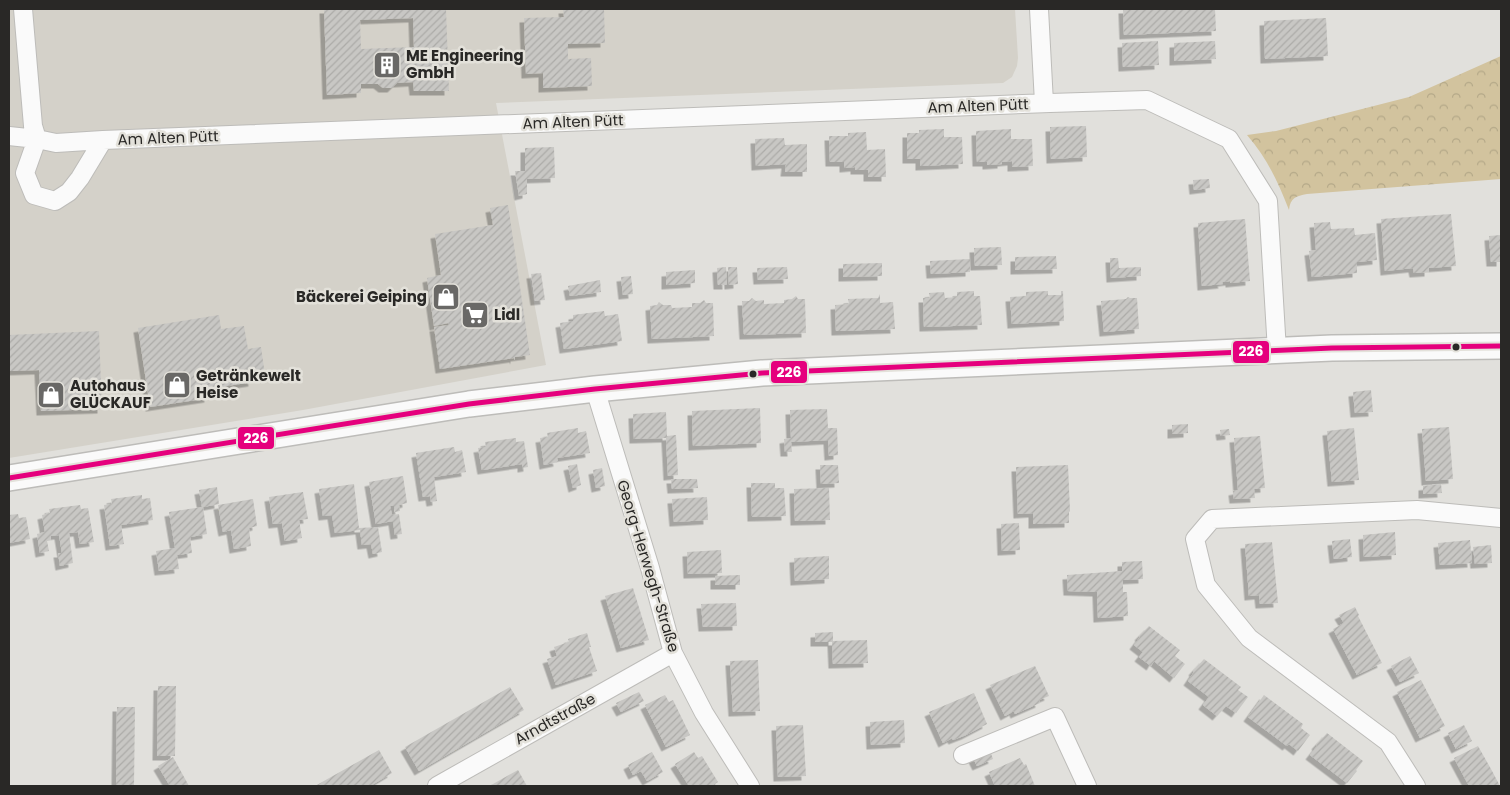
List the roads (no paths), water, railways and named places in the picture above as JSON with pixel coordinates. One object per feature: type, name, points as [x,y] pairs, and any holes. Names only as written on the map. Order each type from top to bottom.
[{"type":"main road","points":[[9,478],[469,404],[595,389],[762,373],[1332,348],[1501,346]]},
{"type":"street","name":"Am Alten Pütt","points":[[23,9],[33,126],[37,139],[26,173],[34,195],[55,201],[69,192],[103,140]]},
{"type":"street","name":"Am Alten Pütt","points":[[1039,9],[1044,104]]},
{"type":"street","name":"Am Alten Pütt","points":[[9,136],[56,143],[1147,100],[1229,139],[1268,201],[1276,351]]},
{"type":"street","name":"Georg-Herwegh-Straße","points":[[595,389],[650,568],[673,653],[704,713],[750,786]]},
{"type":"street","points":[[1416,786],[1388,742],[1249,638],[1206,584],[1194,539],[1212,519],[1417,510],[1501,518]]},
{"type":"street","name":"Arndtstraße","points":[[437,786],[673,653]]},
{"type":"street","points":[[963,755],[1055,717],[1087,786]]},
{"type":"place","name":"ME Engineering GmbH","points":[[387,65]]},
{"type":"place","name":"Bäckerei Geiping","points":[[446,297]]},
{"type":"place","name":"Lidl","points":[[475,315]]},
{"type":"place","name":"Getränkewelt Heise","points":[[177,385]]},
{"type":"place","name":"Autohaus GLÜCKAUF","points":[[51,395]]}]
